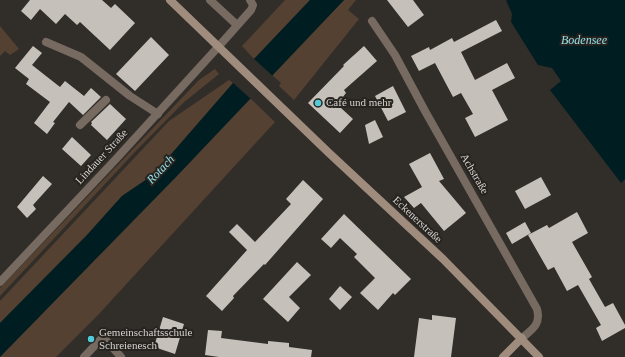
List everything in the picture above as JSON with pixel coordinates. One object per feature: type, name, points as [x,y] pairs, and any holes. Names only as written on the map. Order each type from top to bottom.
[{"type":"main road","points":[[170,0],[219,46]]},
{"type":"main road","name":"Eckenerstraße","points":[[219,46],[329,153],[443,259],[540,357]]},
{"type":"main road","points":[[503,357],[522,338]]},
{"type":"street","points":[[210,0],[237,25]]},
{"type":"street","name":"Lindauer Straße","points":[[0,282],[158,114],[219,46],[252,8],[253,5],[250,0]]},
{"type":"street","name":"Achstraße","points":[[372,21],[396,55],[425,111],[537,309],[539,316],[536,324],[522,338]]},
{"type":"street","points":[[46,42],[80,57],[130,96],[158,114]]},
{"type":"street","points":[[80,125],[106,100]]},
{"type":"street","points":[[84,357],[103,337],[121,357]]},
{"type":"shaded area","points":[[285,0],[310,0],[254,59],[242,46]]},
{"type":"shaded area","points":[[344,0],[356,0],[348,10],[359,19],[294,100],[279,86],[281,83],[272,75]]},
{"type":"shaded area","points":[[0,26],[19,49],[10,55],[5,51],[0,56]]},
{"type":"shaded area","points":[[215,69],[219,74],[183,103],[0,296],[0,288],[199,80]]},
{"type":"shaded area","points":[[229,80],[233,83],[153,175],[122,196],[87,235],[0,323],[0,301],[169,121]]},
{"type":"shaded area","points":[[250,98],[275,122],[98,315],[56,357],[0,357]]},
{"type":"water","name":"Rotach","points":[[310,0],[344,0],[177,176],[0,357],[0,323],[87,235],[122,196],[153,175],[254,59]]},
{"type":"water","name":"Bodensee","points":[[506,0],[625,0],[625,179],[621,183],[550,90],[561,81],[552,68],[538,65],[511,22],[512,14]]},
{"type":"pier","points":[[253,58],[274,77],[252,100],[232,82]]},
{"type":"building","points":[[30,0],[102,0],[111,8],[115,4],[135,23],[110,50],[80,22],[77,25],[65,14],[56,24],[40,9],[31,20],[21,11]]},
{"type":"building","points":[[387,0],[413,0],[424,15],[408,27]]},
{"type":"building","points":[[496,20],[502,31],[461,52],[475,80],[507,63],[515,78],[492,90],[508,120],[475,137],[465,118],[473,114],[461,93],[453,97],[435,63],[419,71],[411,56],[429,47],[430,50],[452,38],[454,42]]},
{"type":"building","points":[[151,37],[169,55],[135,91],[116,74]]},
{"type":"building","points":[[33,46],[42,53],[32,65],[60,87],[65,81],[84,96],[91,88],[101,97],[83,115],[69,102],[53,122],[55,123],[47,134],[34,123],[50,102],[26,84],[29,79],[15,68]]},
{"type":"building","points":[[364,46],[377,61],[344,90],[346,93],[342,98],[345,104],[341,108],[353,119],[340,133],[308,103],[344,66],[343,65]]},
{"type":"building","points":[[393,86],[406,112],[388,121],[375,96]]},
{"type":"building","points":[[110,104],[126,119],[107,140],[91,125],[91,122]]},
{"type":"building","points":[[375,120],[383,137],[369,144],[365,125]]},
{"type":"building","points":[[72,137],[91,155],[81,166],[62,149]]},
{"type":"building","points":[[430,153],[444,179],[439,181],[466,213],[444,231],[421,203],[414,208],[404,197],[422,187],[409,164]]},
{"type":"building","points":[[43,176],[52,184],[33,205],[36,209],[27,218],[17,207]]},
{"type":"building","points":[[541,177],[551,195],[525,209],[515,191]]},
{"type":"building","points":[[303,180],[323,199],[265,265],[264,264],[233,296],[234,298],[222,311],[206,296],[247,250],[229,232],[237,224],[255,242],[291,204],[286,199]]},
{"type":"building","points":[[577,212],[588,233],[572,242],[592,277],[589,279],[605,307],[613,303],[625,325],[625,328],[602,341],[596,328],[601,325],[578,285],[567,291],[554,267],[548,270],[528,235],[547,225],[549,228]]},
{"type":"building","points":[[344,214],[411,279],[395,295],[393,293],[378,310],[360,293],[375,278],[354,257],[357,254],[340,238],[331,248],[321,239]]},
{"type":"building","points":[[525,222],[531,233],[512,244],[506,233]]},
{"type":"building","points":[[297,262],[311,275],[289,297],[300,308],[288,322],[263,299]]},
{"type":"building","points":[[340,286],[352,297],[340,310],[329,299]]},
{"type":"building","points":[[432,315],[456,318],[451,357],[414,357],[419,318],[432,320]]},
{"type":"building","points":[[163,317],[184,324],[175,354],[154,347]]},
{"type":"building","points":[[208,330],[222,331],[221,338],[268,344],[268,341],[289,343],[289,347],[312,350],[311,357],[219,357],[205,355]]},
{"type":"place","name":"Café und mehr","points":[[318,103]]},
{"type":"place","name":"Gemeinschaftsschule Schreienesch","points":[[91,339]]}]
